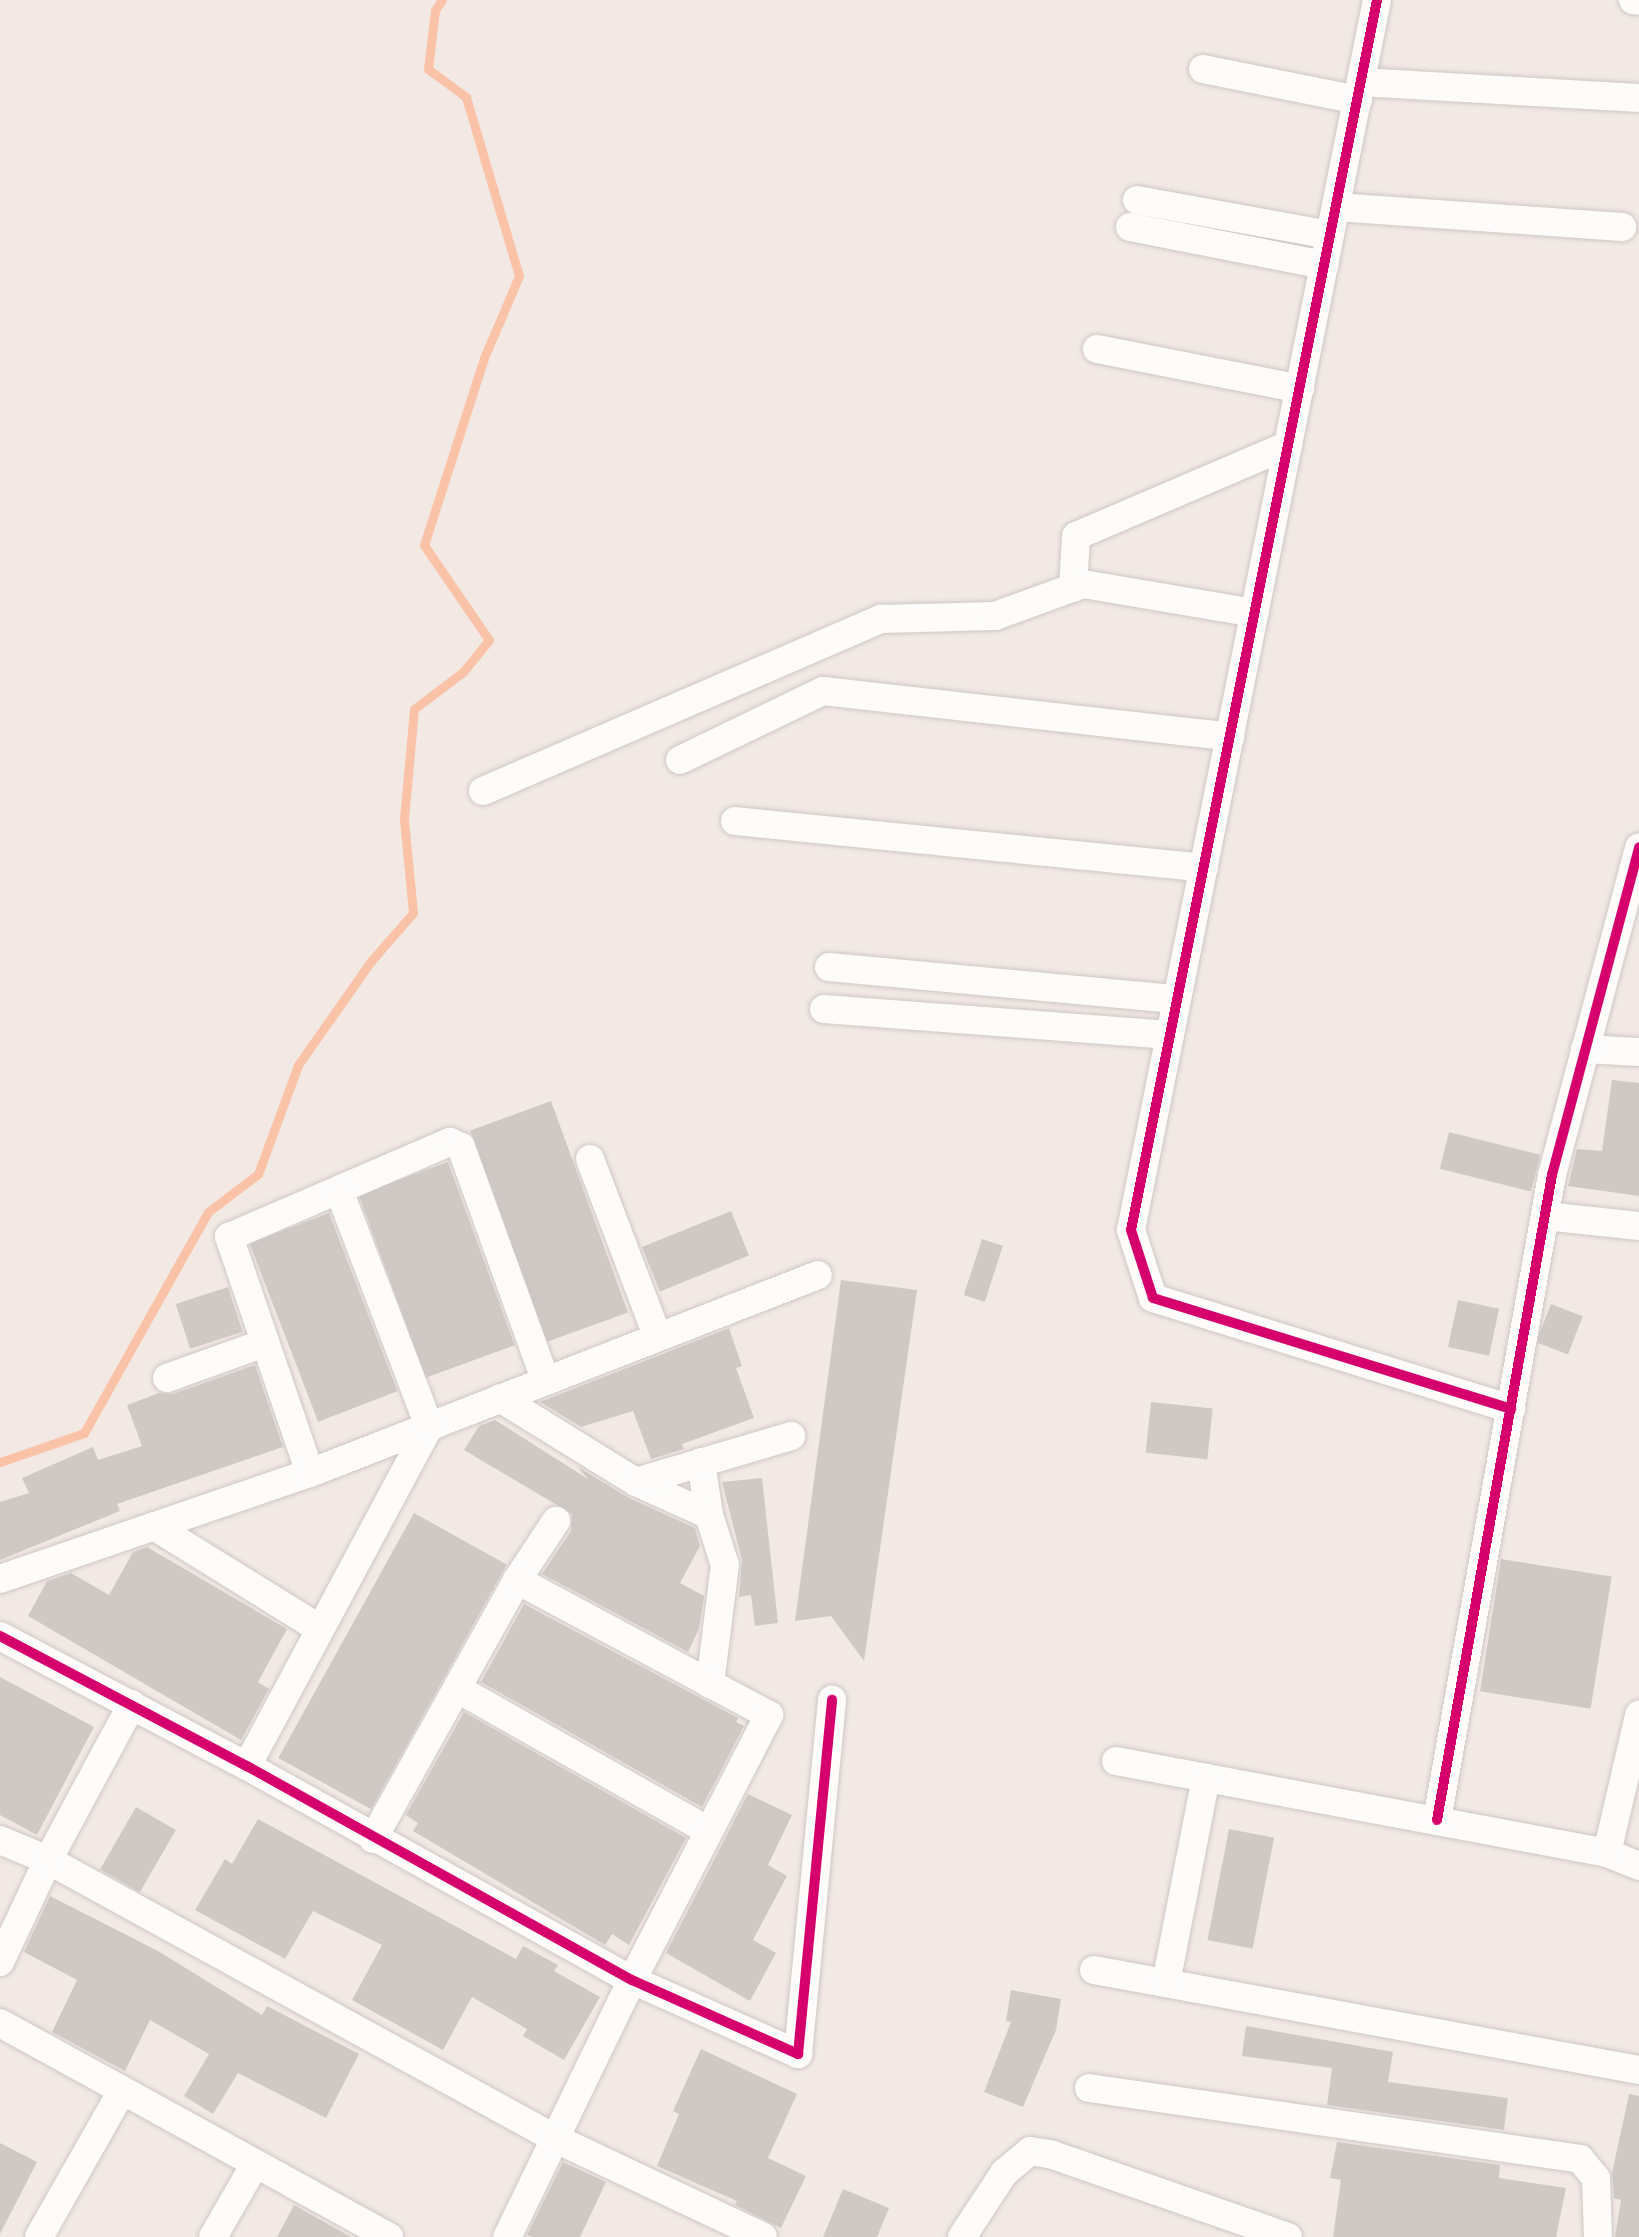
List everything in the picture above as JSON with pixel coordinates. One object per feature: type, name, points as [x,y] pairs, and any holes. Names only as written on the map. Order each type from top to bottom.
[{"type":"street","points":[[1377,0],[1131,1230],[1153,1298],[1511,1409]]},
{"type":"street","points":[[1204,69],[1359,91],[1639,98]]},
{"type":"street","points":[[1336,207],[1622,226]]},
{"type":"street","points":[[1324,265],[1134,213],[1330,235]]},
{"type":"street","points":[[1097,349],[1300,388]]},
{"type":"street","points":[[1072,588],[1076,536],[1288,445]]},
{"type":"street","points":[[483,791],[881,618],[995,616],[1082,584],[1255,613]]},
{"type":"street","points":[[680,760],[822,691],[1230,736]]},
{"type":"street","points":[[735,821],[1204,868]]},
{"type":"street","points":[[1438,1820],[1545,1216],[1639,847]]},
{"type":"street","points":[[829,967],[1177,999]]},
{"type":"street","points":[[824,1009],[1170,1035]]},
{"type":"street","points":[[1586,1049],[1639,1052]]},
{"type":"street","points":[[310,1473],[229,1237],[340,1193],[450,1142],[461,1147],[545,1379]]},
{"type":"street","points":[[590,1159],[657,1335]]},
{"type":"street","points":[[247,1766],[430,1426],[340,1193]]},
{"type":"street","points":[[1545,1216],[1639,1226]]},
{"type":"street","points":[[0,1579],[310,1473],[818,1275]]},
{"type":"street","points":[[167,1378],[265,1343]]},
{"type":"street","points":[[500,1398],[636,1482],[710,1514]]},
{"type":"street","points":[[636,1482],[791,1436]]},
{"type":"street","points":[[701,1462],[725,1566],[710,1684]]},
{"type":"street","points":[[373,1839],[517,1580],[556,1522]]},
{"type":"street","points":[[154,1526],[320,1629]]},
{"type":"street","points":[[508,2237],[632,1980],[769,1716],[517,1580]]},
{"type":"street","points":[[0,1636],[247,1766],[632,1980],[798,2054],[832,1700]]},
{"type":"street","points":[[458,1690],[709,1831]]},
{"type":"street","points":[[0,1962],[48,1860],[132,1704]]},
{"type":"street","points":[[1607,1853],[1639,1715]]},
{"type":"street","points":[[1116,1761],[1607,1853],[1639,1866]]},
{"type":"street","points":[[1166,1983],[1206,1778]]},
{"type":"street","points":[[0,1840],[48,1860],[554,2138],[764,2237]]},
{"type":"street","points":[[1094,1970],[1639,2070]]},
{"type":"street","points":[[0,2024],[389,2237]]},
{"type":"street","points":[[1089,2088],[1580,2159],[1596,2178],[1598,2237]]},
{"type":"street","points":[[39,2237],[122,2091]]},
{"type":"street","points":[[962,2237],[1004,2172],[1030,2151],[1050,2154],[1288,2237]]},
{"type":"street","points":[[213,2237],[256,2164]]},
{"type":"building","points":[[1612,1080],[1639,1083],[1639,1196],[1568,1186],[1577,1149],[1602,1151]]},
{"type":"building","points":[[551,1101],[628,1312],[547,1342],[470,1130]]},
{"type":"building","points":[[1449,1132],[1540,1155],[1531,1192],[1440,1169]]},
{"type":"building","points":[[448,1162],[515,1345],[425,1378],[359,1194]]},
{"type":"building","points":[[731,1211],[749,1256],[660,1291],[642,1247]]},
{"type":"building","points":[[329,1213],[397,1391],[318,1422],[250,1243]]},
{"type":"building","points":[[982,1239],[1003,1246],[985,1302],[964,1295]]},
{"type":"building","points":[[841,1280],[917,1290],[864,1661],[831,1616],[795,1621]]},
{"type":"building","points":[[228,1287],[243,1332],[190,1349],[176,1304]]},
{"type":"building","points":[[1458,1300],[1499,1309],[1489,1356],[1448,1347]]},
{"type":"building","points":[[1551,1304],[1583,1316],[1568,1354],[1536,1342]]},
{"type":"building","points":[[729,1328],[742,1366],[736,1368],[754,1418],[682,1444],[684,1449],[651,1459],[633,1411],[581,1427],[540,1402]]},
{"type":"building","points":[[255,1365],[283,1447],[117,1504],[120,1511],[0,1560],[0,1502],[29,1493],[22,1478],[93,1447],[98,1460],[142,1446],[127,1405],[159,1393],[173,1394]]},
{"type":"building","points":[[1151,1402],[1213,1408],[1207,1459],[1146,1453]]},
{"type":"building","points":[[495,1420],[588,1479],[578,1467],[629,1498],[695,1528],[700,1546],[680,1583],[704,1596],[699,1629],[688,1652],[542,1574],[571,1531],[572,1514],[464,1450],[479,1426]]},
{"type":"building","points":[[762,1478],[778,1623],[755,1626],[751,1595],[739,1597],[742,1560],[722,1482]]},
{"type":"building","points":[[414,1513],[507,1564],[371,1809],[278,1758]]},
{"type":"building","points":[[147,1547],[287,1629],[258,1682],[269,1689],[241,1740],[28,1616],[47,1581],[71,1573],[109,1595],[133,1552]]},
{"type":"building","points":[[1501,1559],[1612,1577],[1591,1709],[1480,1691]]},
{"type":"building","points":[[524,1604],[738,1718],[736,1722],[744,1726],[702,1807],[481,1682]]},
{"type":"building","points":[[0,1677],[94,1727],[37,1835],[0,1815]]},
{"type":"building","points":[[464,1712],[686,1838],[629,1945],[612,1934],[605,1945],[413,1831],[418,1823],[406,1815]]},
{"type":"building","points":[[748,1794],[792,1815],[768,1865],[787,1876],[753,1940],[776,1953],[750,2001],[666,1953]]},
{"type":"building","points":[[136,1807],[176,1830],[140,1892],[100,1869]]},
{"type":"building","points":[[258,1819],[516,1959],[523,1946],[558,1965],[554,1971],[600,1997],[564,2060],[523,2036],[527,2029],[472,1997],[443,2050],[352,2000],[382,1945],[313,1911],[285,1959],[195,1910],[225,1859],[232,1864]]},
{"type":"building","points":[[1229,1829],[1274,1838],[1253,1949],[1207,1940]]},
{"type":"building","points":[[50,1896],[158,1951],[262,2015],[267,2006],[359,2054],[326,2118],[238,2073],[213,2114],[184,2096],[209,2054],[150,2020],[125,2071],[52,2032],[77,1980],[24,1952]]},
{"type":"building","points":[[1011,1990],[1061,1999],[1056,2030],[1023,2107],[984,2092],[1011,2022],[1006,2021]]},
{"type":"building","points":[[1246,2026],[1393,2052],[1388,2082],[1508,2098],[1504,2130],[1327,2105],[1332,2068],[1242,2056]]},
{"type":"building","points":[[701,2049],[797,2094],[768,2158],[806,2176],[781,2228],[735,2205],[737,2201],[657,2166],[679,2114],[673,2111]]},
{"type":"building","points":[[1629,2094],[1639,2096],[1639,2237],[1615,2237],[1621,2200],[1614,2198],[1612,2173]]},
{"type":"building","points":[[1337,2142],[1500,2165],[1499,2178],[1566,2188],[1556,2237],[1333,2237],[1341,2180],[1330,2178]]},
{"type":"building","points":[[0,2143],[37,2162],[0,2234]]},
{"type":"building","points":[[563,2162],[606,2182],[580,2237],[527,2235]]},
{"type":"building","points":[[843,2189],[889,2208],[877,2237],[823,2237]]},
{"type":"building","points":[[294,2205],[351,2237],[277,2237]]},
{"type":"waterway","points":[[0,1462],[84,1433],[208,1212],[258,1174],[298,1065],[371,961],[413,913],[404,819],[414,709],[463,672],[489,640],[424,545],[484,358],[519,276],[466,97],[428,69],[435,10],[442,0]]},
{"type":"cycle path","points":[[1377,0],[1131,1230],[1153,1298],[1511,1409]]},
{"type":"cycle path","points":[[1437,1820],[1552,1175],[1639,847]]},
{"type":"cycle path","points":[[0,1636],[247,1766],[632,1980],[798,2054],[832,1700]]}]
